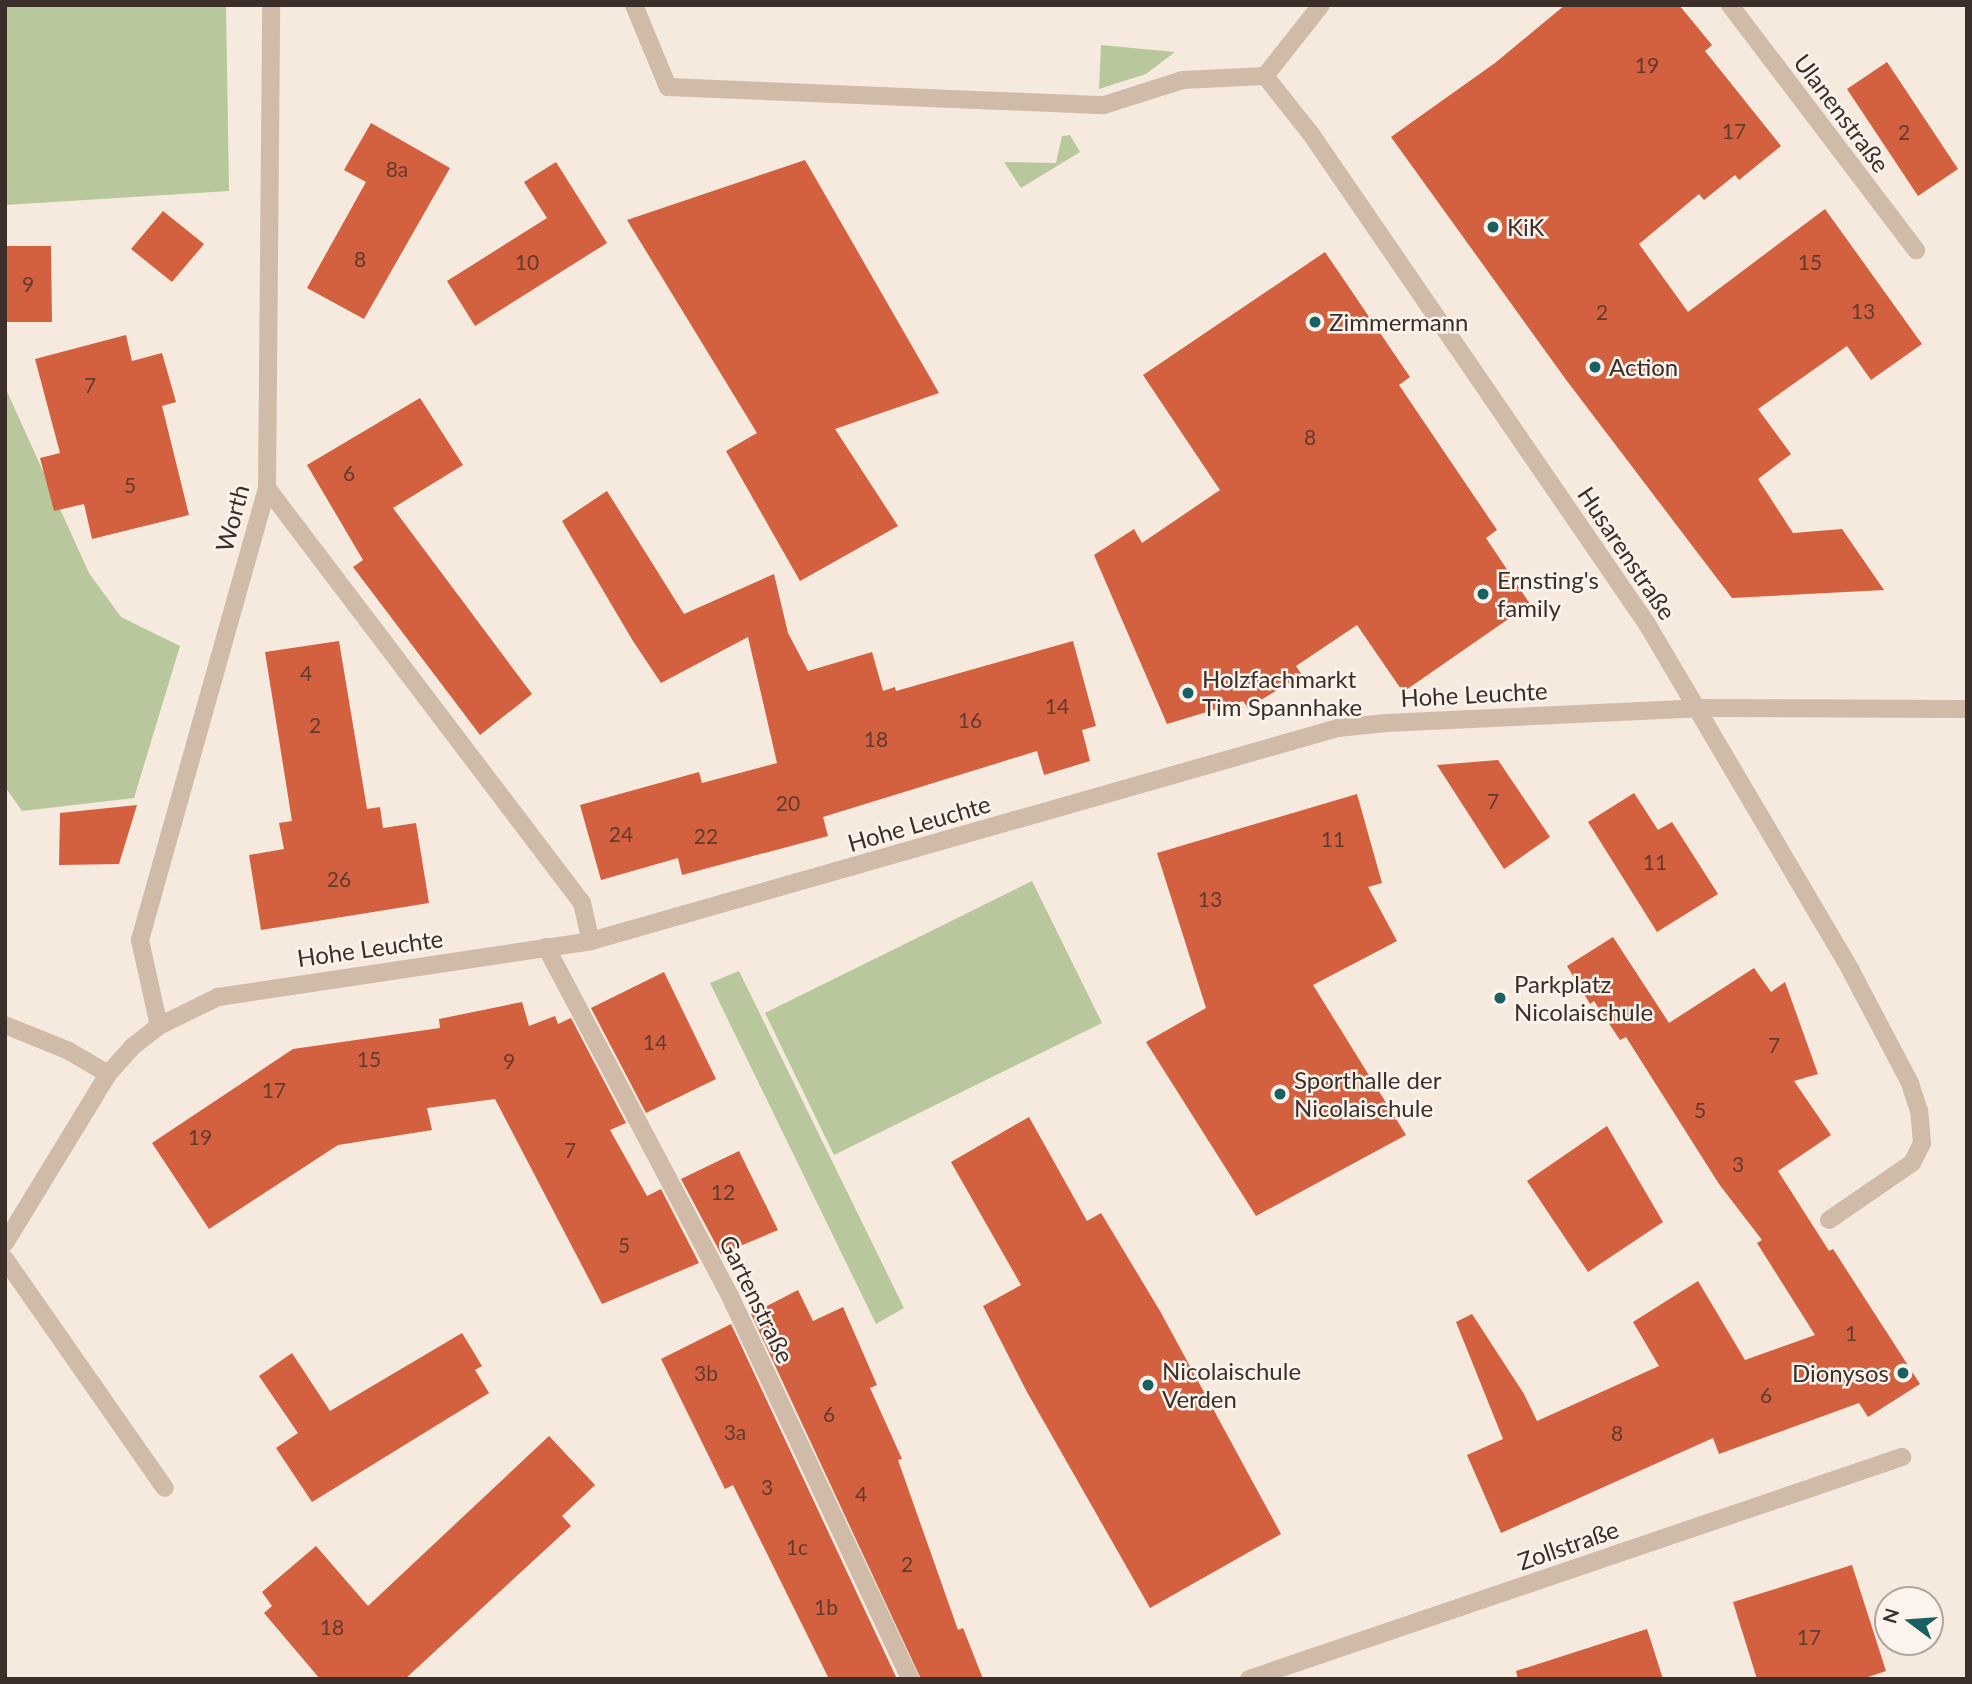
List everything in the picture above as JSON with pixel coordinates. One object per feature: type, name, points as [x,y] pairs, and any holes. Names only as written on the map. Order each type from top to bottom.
[{"type":"street","name":"Worth","points":[[159,1026],[140,940],[267,488],[271,5]]},
{"type":"street","points":[[634,5],[668,87],[1104,105],[1182,80],[1265,75],[1321,5]]},
{"type":"street","name":"Ulanenstraße","points":[[1730,5],[1916,250]]},
{"type":"street","name":"Husarenstraße","points":[[1265,75],[1311,134],[1647,624],[1699,708],[1851,971],[1910,1083],[1919,1111],[1922,1143],[1912,1163],[1829,1220]]},
{"type":"street","points":[[267,488],[582,903],[591,941]]},
{"type":"street","name":"Hohe Leuchte","points":[[5,1243],[108,1074],[132,1047],[159,1026],[218,997],[591,941],[1338,728],[1387,723],[1699,708],[1967,709]]},
{"type":"street","name":"Gartenstraße","points":[[546,947],[730,1296],[910,1679]]},
{"type":"street","points":[[5,1025],[69,1051],[108,1074]]},
{"type":"street","points":[[5,1259],[165,1488]]},
{"type":"street","name":"Zollstraße","points":[[1250,1679],[1284,1673],[1902,1457]]},
{"type":"green space","points":[[5,5],[226,5],[229,191],[5,205]]},
{"type":"green space","points":[[1101,45],[1175,52],[1146,74],[1099,89]]},
{"type":"green space","points":[[1070,135],[1080,152],[1021,188],[1004,162],[1056,163],[1062,136]]},
{"type":"green space","points":[[5,387],[89,573],[121,617],[180,646],[134,798],[22,811],[5,787]]},
{"type":"green space","points":[[1032,881],[1102,1023],[834,1155],[765,1013]]},
{"type":"green space","points":[[739,971],[904,1308],[876,1324],[710,983]]},
{"type":"building","points":[[1565,5],[1679,5],[1712,45],[1705,51],[1781,146],[1739,180],[1735,175],[1704,200],[1699,194],[1639,244],[1688,312],[1825,209],[1922,344],[1871,380],[1847,346],[1758,409],[1791,454],[1758,479],[1793,533],[1842,529],[1884,590],[1732,598],[1567,381],[1391,137],[1495,63]]},
{"type":"building","points":[[1887,62],[1958,169],[1918,196],[1847,89]]},
{"type":"building","points":[[371,123],[450,168],[364,319],[307,288],[366,182],[344,170]]},
{"type":"building","points":[[805,160],[939,393],[835,429],[898,526],[800,581],[726,451],[757,433],[627,220]]},
{"type":"building","points":[[556,162],[607,243],[475,326],[447,281],[547,218],[524,182]]},
{"type":"building","points":[[163,211],[204,244],[172,282],[131,249]]},
{"type":"building","points":[[5,246],[51,246],[52,322],[5,322]]},
{"type":"building","points":[[1325,252],[1410,377],[1399,385],[1497,530],[1486,538],[1530,604],[1403,692],[1357,625],[1296,666],[1302,675],[1248,708],[1243,701],[1167,724],[1094,555],[1134,529],[1142,543],[1220,490],[1143,375]]},
{"type":"building","points":[[126,335],[132,361],[162,353],[176,402],[162,406],[189,515],[92,539],[84,504],[54,511],[40,458],[60,453],[35,359]]},
{"type":"building","points":[[420,398],[463,465],[393,508],[532,694],[480,735],[353,567],[363,560],[307,465]]},
{"type":"building","points":[[607,491],[684,614],[774,574],[788,633],[808,671],[872,652],[883,691],[895,687],[896,691],[1073,641],[1096,726],[1082,730],[1090,761],[1044,775],[1037,751],[823,817],[828,836],[682,875],[678,858],[601,880],[580,805],[699,772],[702,783],[777,763],[748,637],[661,683],[633,641],[562,521]]},
{"type":"building","points":[[339,641],[367,809],[380,807],[383,828],[416,823],[429,903],[261,930],[249,855],[284,849],[279,823],[292,821],[265,652]]},
{"type":"building","points":[[1498,760],[1550,837],[1504,869],[1437,765]]},
{"type":"building","points":[[1634,793],[1658,830],[1672,822],[1718,894],[1657,932],[1588,822]]},
{"type":"building","points":[[1357,794],[1382,883],[1368,887],[1397,941],[1313,985],[1406,1135],[1256,1216],[1146,1042],[1206,1008],[1157,853]]},
{"type":"building","points":[[137,805],[119,864],[59,865],[60,813]]},
{"type":"building","points":[[1613,937],[1669,1023],[1754,968],[1771,992],[1785,982],[1818,1074],[1794,1081],[1831,1135],[1778,1171],[1829,1251],[1833,1249],[1920,1384],[1868,1417],[1859,1403],[1719,1454],[1713,1438],[1501,1533],[1467,1455],[1503,1439],[1456,1322],[1472,1314],[1524,1394],[1537,1421],[1659,1366],[1633,1322],[1698,1281],[1745,1360],[1815,1335],[1757,1243],[1762,1240],[1719,1184],[1626,1037],[1620,1040],[1594,1001],[1590,1004],[1567,966]]},
{"type":"building","points":[[664,972],[716,1079],[646,1113],[591,1008]]},
{"type":"building","points":[[522,1002],[529,1026],[555,1016],[558,1024],[571,1018],[626,1123],[610,1130],[647,1196],[661,1189],[699,1263],[602,1304],[495,1099],[427,1108],[432,1130],[338,1145],[209,1229],[152,1143],[293,1049],[440,1028],[439,1019]]},
{"type":"building","points":[[1029,1117],[1087,1221],[1101,1213],[1160,1311],[1281,1534],[1150,1608],[1027,1392],[983,1306],[1021,1285],[951,1162]]},
{"type":"building","points":[[1607,1126],[1663,1222],[1588,1272],[1527,1181]]},
{"type":"building","points":[[739,1151],[778,1230],[721,1254],[681,1179]]},
{"type":"building","points":[[798,1290],[813,1321],[843,1307],[877,1385],[870,1388],[902,1459],[898,1460],[958,1630],[963,1628],[983,1679],[921,1679],[751,1314]]},
{"type":"building","points":[[731,1324],[897,1679],[829,1679],[733,1485],[725,1489],[661,1359]]},
{"type":"building","points":[[462,1333],[482,1366],[475,1370],[489,1393],[312,1502],[276,1448],[298,1433],[259,1376],[292,1353],[330,1411]]},
{"type":"building","points":[[549,1436],[595,1485],[562,1516],[571,1526],[405,1679],[320,1679],[264,1613],[272,1606],[262,1592],[316,1546],[368,1606]]},
{"type":"building","points":[[1852,1565],[1874,1634],[1874,1656],[1881,1656],[1886,1671],[1862,1679],[1757,1679],[1733,1602]]},
{"type":"building","points":[[1647,1629],[1663,1679],[1518,1679],[1516,1671]]},
{"type":"place","name":"KiK","points":[[1493,227]]},
{"type":"place","name":"Zimmermann","points":[[1315,322]]},
{"type":"place","name":"Action","points":[[1595,367]]},
{"type":"place","name":"Ernsting's family","points":[[1483,594]]},
{"type":"place","name":"Holzfachmarkt Tim Spannhake","points":[[1188,693]]},
{"type":"place","name":"Parkplatz Nicolaischule","points":[[1500,998]]},
{"type":"place","name":"Sporthalle der Nicolaischule","points":[[1280,1094]]},
{"type":"place","name":"Dionysos","points":[[1903,1373]]},
{"type":"place","name":"Nicolaischule Verden","points":[[1148,1385]]}]
